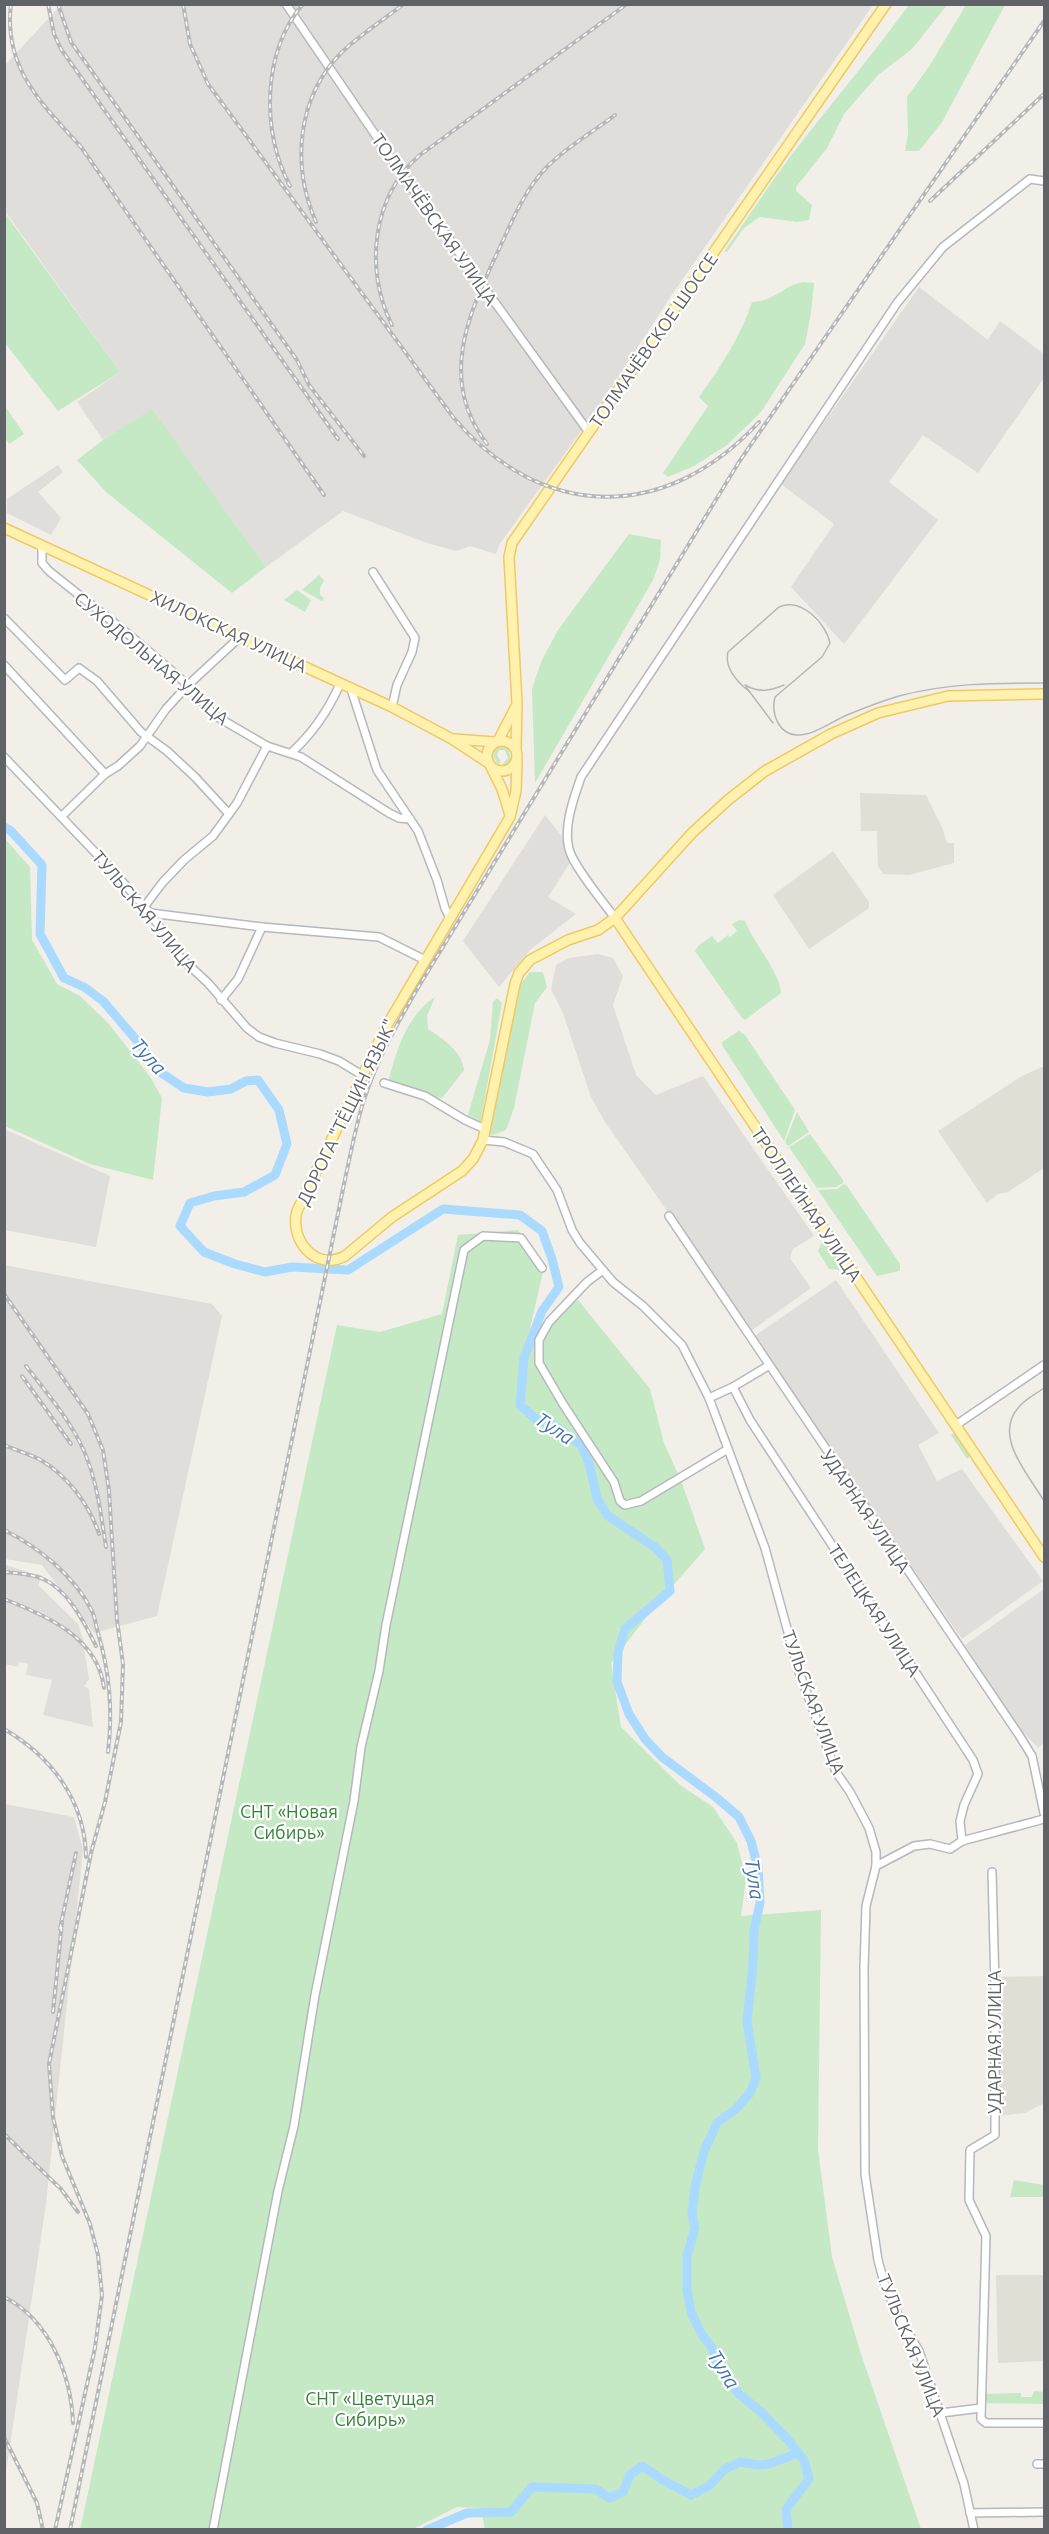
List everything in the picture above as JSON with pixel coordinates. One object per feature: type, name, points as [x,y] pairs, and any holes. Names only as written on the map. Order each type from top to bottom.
[{"type":"main road","name":"ТОЛМАЧЁВСКОЕ ШОССЕ","points":[[516,749],[517,703],[509,557],[512,543],[886,4]]},
{"type":"main road","name":"ХИЛОКСКАЯ УЛИЦА","points":[[4,528],[392,707],[452,739],[489,765]]},
{"type":"main road","name":"ДОРОГА \"ТЁЩИН ЯЗЫК\"","points":[[517,762],[516,791],[510,817],[386,1027],[300,1204],[294,1220],[297,1238],[305,1249],[326,1260],[336,1260],[345,1256],[392,1217],[462,1171],[473,1160],[483,1140],[511,998],[519,973],[530,960],[548,949],[598,930],[615,918],[692,833],[728,800],[765,771],[831,734],[888,709],[948,696],[1044,694]]},
{"type":"main road","points":[[510,817],[502,789],[489,765],[486,754],[517,703]]},
{"type":"main road","points":[[452,739],[512,743],[516,749],[517,762],[511,769],[504,771],[489,765]]},
{"type":"main road","name":"ТРОЛЛЕЙНАЯ УЛИЦА","points":[[615,918],[1044,1557]]},
{"type":"street","name":"ТОЛМАЧЁВСКАЯ УЛИЦА","points":[[286,4],[402,174],[588,431]]},
{"type":"street","name":"ТРОЛЛЕЙНАЯ УЛИЦА","points":[[615,918],[569,851],[567,833],[573,801],[581,777],[897,303],[943,247],[1030,179],[1044,181]]},
{"type":"street","name":"СУХОДОЛЬНАЯ УЛИЦА","points":[[42,545],[42,562],[49,571],[133,638],[188,686],[214,715],[279,752],[291,753],[312,763],[389,813],[399,818],[410,819]]},
{"type":"street","points":[[373,572],[415,638],[412,652],[397,685],[392,707]]},
{"type":"street","points":[[4,618],[65,680],[79,668],[97,681],[141,732],[195,777],[229,814]]},
{"type":"street","points":[[62,816],[105,774],[118,766],[148,737],[166,709],[241,636]]},
{"type":"street","points":[[4,664],[105,774]]},
{"type":"street","points":[[291,753],[313,729],[340,684]]},
{"type":"street","points":[[351,689],[377,770],[418,831],[450,918]]},
{"type":"street","points":[[267,746],[229,814],[213,836],[184,860],[163,882],[147,910],[262,927],[379,937],[425,960]]},
{"type":"street","name":"ТУЛЬСКАЯ УЛИЦА","points":[[4,757],[62,816],[147,910],[180,957],[208,983],[235,1017],[259,1036],[339,1061],[362,1075]]},
{"type":"street","points":[[221,1000],[238,979],[262,927]]},
{"type":"street","points":[[384,1083],[425,1096],[485,1129]]},
{"type":"street","name":"ТУЛЬСКАЯ УЛИЦА","points":[[483,1140],[504,1142],[533,1154],[557,1190],[572,1230],[603,1270],[682,1345],[709,1398],[765,1548],[798,1669],[836,1772],[850,1792],[869,1828],[876,1852],[876,1866],[866,1906],[865,2174],[885,2286],[899,2317],[919,2351],[963,2484],[974,2529]]},
{"type":"street","name":"УДАРНАЯ УЛИЦА","points":[[669,1216],[1019,1735],[1032,1756],[1044,1813]]},
{"type":"street","points":[[213,2529],[278,2191],[294,2126],[315,1995],[354,1801],[361,1747],[379,1671],[386,1625],[464,1250],[483,1236],[521,1238],[542,1268]]},
{"type":"street","points":[[603,1270],[587,1282],[549,1322],[539,1340],[539,1363],[562,1404],[614,1482],[620,1501],[625,1505],[641,1501],[728,1449]]},
{"type":"street","points":[[956,1425],[1044,1365]]},
{"type":"street","points":[[709,1398],[768,1366]]},
{"type":"street","name":"ТЕЛЕЦКАЯ УЛИЦА","points":[[733,1387],[750,1420],[973,1760],[978,1774],[964,1805],[960,1821],[962,1841]]},
{"type":"street","points":[[876,1866],[914,1846],[930,1844],[950,1849],[962,1841],[1044,1820]]},
{"type":"street","name":"УДАРНАЯ УЛИЦА","points":[[981,2408],[986,2236],[969,2200],[969,2150],[995,2135],[992,1872]]},
{"type":"street","points":[[941,2413],[981,2408],[981,2419],[986,2423],[1044,2423]]},
{"type":"street","points":[[970,2513],[1044,2512]]},
{"type":"shaded area","points":[[61,5],[873,5],[673,293],[600,405],[499,545],[496,554],[470,546],[456,551],[424,542],[343,511],[266,567],[152,410],[103,440],[77,402],[120,372],[5,211],[4,66]]},
{"type":"shaded area","points":[[919,287],[988,340],[1000,321],[1044,354],[1044,378],[978,473],[923,435],[889,482],[938,520],[844,644],[791,587],[834,524],[781,484]]},
{"type":"shaded area","points":[[58,465],[63,472],[38,492],[61,518],[51,535],[7,513],[7,499]]},
{"type":"shaded area","points":[[860,793],[926,795],[942,827],[947,843],[954,843],[954,863],[909,875],[883,874],[878,866],[877,831],[861,831]]},
{"type":"shaded area","points":[[545,815],[561,835],[573,858],[548,897],[576,914],[530,950],[499,987],[463,941]]},
{"type":"shaded area","points":[[833,851],[869,902],[869,908],[809,949],[773,895]]},
{"type":"shaded area","points":[[598,954],[613,958],[623,976],[613,1005],[636,1075],[656,1095],[703,1076],[814,1236],[793,1249],[790,1258],[811,1288],[751,1331],[605,1122],[591,1097],[563,1013],[551,989],[556,965],[569,958]]},
{"type":"shaded area","points":[[1044,1066],[1044,1168],[1008,1192],[998,1194],[987,1203],[938,1131],[1022,1076]]},
{"type":"shaded area","points":[[4,1129],[110,1176],[96,1247],[5,1230]]},
{"type":"shaded area","points":[[4,1265],[212,1304],[222,1316],[157,1616],[94,1633],[42,1565],[5,1559]]},
{"type":"shaded area","points":[[836,1280],[939,1433],[918,1445],[937,1481],[962,1469],[1043,1581],[962,1639],[753,1337]]},
{"type":"shaded area","points":[[4,1564],[42,1577],[38,1585],[78,1624],[84,1642],[89,1679],[84,1686],[89,1689],[93,1727],[43,1715],[52,1680],[26,1675],[28,1664],[19,1662],[18,1667],[5,1664]]},
{"type":"shaded area","points":[[1044,1589],[1044,1743],[1038,1748],[1020,1729],[965,1645]]},
{"type":"shaded area","points":[[5,1804],[74,1817],[83,1850],[46,2204],[5,2479]]},
{"type":"shaded area","points":[[1044,1976],[1044,2103],[1025,2113],[998,2116],[999,1977]]},
{"type":"shaded area","points":[[996,2275],[1044,2275],[1044,2361],[998,2363]]},
{"type":"green space","points":[[909,5],[947,5],[912,49],[878,75],[844,114],[827,148],[796,187],[796,191],[812,205],[809,220],[797,222],[760,217],[744,228],[727,252],[724,252],[790,157]]},
{"type":"green space","points":[[966,5],[1005,5],[942,122],[919,151],[905,151],[908,134],[907,97],[930,65]]},
{"type":"green space","points":[[4,212],[120,372],[58,411],[5,343]]},
{"type":"green space","points":[[803,282],[814,283],[805,344],[761,412],[727,445],[694,466],[668,477],[663,473],[708,406],[699,397],[742,328],[752,302],[772,297]]},
{"type":"green space","points":[[5,406],[24,434],[9,444],[5,438]]},
{"type":"green space","points":[[152,409],[266,567],[232,593],[106,492],[77,460],[103,440]]},
{"type":"green space","points":[[629,534],[661,540],[660,560],[653,580],[535,783],[532,689],[541,662],[558,630]]},
{"type":"green space","points":[[319,575],[324,580],[320,588],[320,595],[324,598],[322,601],[302,590]]},
{"type":"green space","points":[[297,590],[311,600],[305,612],[284,600]]},
{"type":"green space","points":[[496,747],[508,749],[512,761],[504,767],[501,766],[508,758],[505,750],[499,750],[497,755],[501,762],[498,764],[493,756]]},
{"type":"green space","points":[[5,839],[30,867],[32,940],[57,984],[80,996],[108,1023],[151,1078],[162,1098],[153,1180],[90,1164],[5,1126]]},
{"type":"green space","points":[[739,920],[745,921],[776,976],[781,993],[745,1020],[695,951],[699,945],[712,936],[718,943],[728,935],[730,937],[737,931],[732,924]]},
{"type":"green space","points":[[530,972],[543,972],[547,987],[535,1003],[514,1108],[506,1130],[493,1135],[488,1133],[517,989]]},
{"type":"green space","points":[[435,997],[427,1016],[428,1029],[456,1051],[464,1070],[443,1097],[435,1100],[425,1093],[388,1082],[399,1046],[410,1024],[425,1005]]},
{"type":"green space","points":[[497,998],[502,1003],[480,1126],[467,1118],[490,1040],[493,1002]]},
{"type":"green space","points":[[739,1031],[745,1035],[795,1110],[784,1141],[722,1045],[722,1042]]},
{"type":"green space","points":[[797,1112],[809,1132],[788,1146],[785,1142]]},
{"type":"green space","points":[[810,1134],[843,1183],[836,1187],[817,1188],[789,1147]]},
{"type":"green space","points":[[844,1184],[900,1264],[900,1271],[877,1276],[818,1190],[837,1189]]},
{"type":"green space","points":[[518,1230],[544,1267],[529,1333],[578,1300],[650,1389],[664,1443],[682,1483],[705,1549],[655,1606],[611,1663],[621,1727],[680,1785],[713,1807],[737,1843],[746,1879],[741,1916],[821,1910],[818,2150],[832,2257],[860,2351],[921,2529],[485,2530],[481,2508],[457,2507],[413,2529],[80,2530],[337,1325],[380,1332],[442,1314],[458,1235]]},
{"type":"green space","points":[[824,1236],[844,1266],[841,1270],[829,1269],[818,1251]]},
{"type":"green space","points":[[955,1432],[971,1454],[967,1459],[951,1435]]},
{"type":"green space","points":[[1014,2180],[1044,2185],[1044,2197],[1010,2197]]},
{"type":"green space","points":[[1034,2391],[1044,2392],[1044,2404],[984,2403],[984,2394],[1021,2393],[1021,2397],[1032,2397]]},
{"type":"waterway","name":"Тула","points":[[4,827],[11,831],[42,865],[40,934],[64,978],[84,987],[103,1001],[160,1072],[184,1088],[208,1092],[231,1089],[246,1081],[258,1080],[279,1110],[287,1144],[275,1175],[244,1192],[214,1196],[190,1203],[180,1226],[204,1252],[265,1272],[292,1267],[348,1270],[443,1209],[520,1215],[542,1231],[559,1287],[542,1311],[524,1358],[520,1405],[536,1419],[557,1427],[581,1445],[589,1463],[597,1498],[607,1515],[656,1548],[667,1560],[670,1591],[625,1629],[618,1652],[617,1682],[629,1714],[645,1739],[662,1757],[739,1817],[751,1841],[758,1868],[760,1903],[754,1930],[747,2021],[756,2078],[750,2093],[736,2109],[717,2123],[704,2151],[695,2187],[692,2214],[695,2228],[687,2256],[687,2290],[691,2312],[701,2333],[712,2348],[718,2366],[739,2394],[760,2411],[804,2460],[809,2479],[786,2509],[788,2530]]},
{"type":"waterway","points":[[427,2530],[467,2513],[511,2512],[532,2487],[596,2489],[609,2498],[623,2492],[630,2475],[642,2466],[691,2495],[709,2486],[725,2469],[740,2462],[769,2464],[798,2453]]},
{"type":"tram line","points":[[750,692],[737,680],[730,669],[728,652],[779,607],[787,605],[804,609],[818,620],[828,635],[830,643],[822,657],[775,697],[774,710],[777,722],[790,734],[810,733],[866,707],[935,688],[1044,683]]},
{"type":"tram line","points":[[745,685],[764,690],[784,685]]},
{"type":"tram line","points":[[746,687],[773,723]]},
{"type":"tram line","points":[[1044,1388],[1018,1408],[1011,1419],[1009,1431],[1016,1456],[1044,1501]]},
{"type":"railway","points":[[11,4],[10,27],[13,47],[28,83],[52,116],[81,147],[324,495]]},
{"type":"railway","points":[[48,4],[54,34],[61,49],[338,439]]},
{"type":"railway","points":[[58,4],[71,42],[297,360],[309,385],[364,456]]},
{"type":"railway","points":[[183,4],[190,44],[208,84],[453,417],[488,452],[525,476],[564,491],[604,497],[645,492],[684,479],[723,455],[759,422]]},
{"type":"railway","points":[[290,186],[274,142],[270,93],[273,68],[280,45],[289,23],[303,4]]},
{"type":"railway","points":[[316,222],[303,178],[301,155],[307,111],[315,90],[327,70],[342,52],[404,4]]},
{"type":"railway","points":[[392,325],[383,304],[376,258],[383,212],[391,191],[404,172],[420,155],[627,4]]},
{"type":"railway","points":[[70,2530],[344,1184],[363,1103],[375,1071],[389,1040],[422,981],[739,462],[1044,21]]},
{"type":"railway","points":[[930,201],[1044,94]]},
{"type":"railway","points":[[487,444],[472,420],[464,395],[461,371],[463,346],[478,296],[514,216],[538,177],[562,154],[615,115]]},
{"type":"railway","points":[[4,1294],[88,1414],[103,1450],[109,1491],[117,1620],[123,1664],[121,1722],[105,1802],[91,1853],[49,2064],[53,2117],[62,2156],[90,2224],[98,2255],[102,2295],[95,2348],[55,2530]]},
{"type":"railway","points":[[26,1366],[65,1418],[84,1451],[95,1486],[106,1547]]},
{"type":"railway","points":[[22,1376],[71,1444]]},
{"type":"railway","points":[[4,1445],[39,1459],[59,1473],[83,1501],[99,1534]]},
{"type":"railway","points":[[4,1530],[30,1545],[54,1563],[75,1586],[92,1611],[108,1677],[110,1707],[108,1752]]},
{"type":"railway","points":[[4,1572],[37,1577],[51,1583],[74,1607],[96,1646]]},
{"type":"railway","points":[[4,1599],[36,1612],[67,1630],[81,1642],[92,1655],[100,1670],[104,1688]]},
{"type":"railway","points":[[4,1729],[37,1753],[63,1783],[80,1817],[86,1857]]},
{"type":"railway","points":[[60,1929],[76,1853]]},
{"type":"railway","points":[[53,2012],[62,1922]]},
{"type":"railway","points":[[4,2134],[61,2189],[78,2212]]},
{"type":"railway","points":[[4,2297],[20,2307],[46,2334],[68,2386],[73,2423]]},
{"type":"railway","points":[[4,2437],[37,2503],[43,2530]]},
{"type":"park label","name":"СНТ «Новая Сибирь»","points":[[289,1821]]},
{"type":"park label","name":"СНТ «Цветущая Сибирь»","points":[[370,2408]]}]
